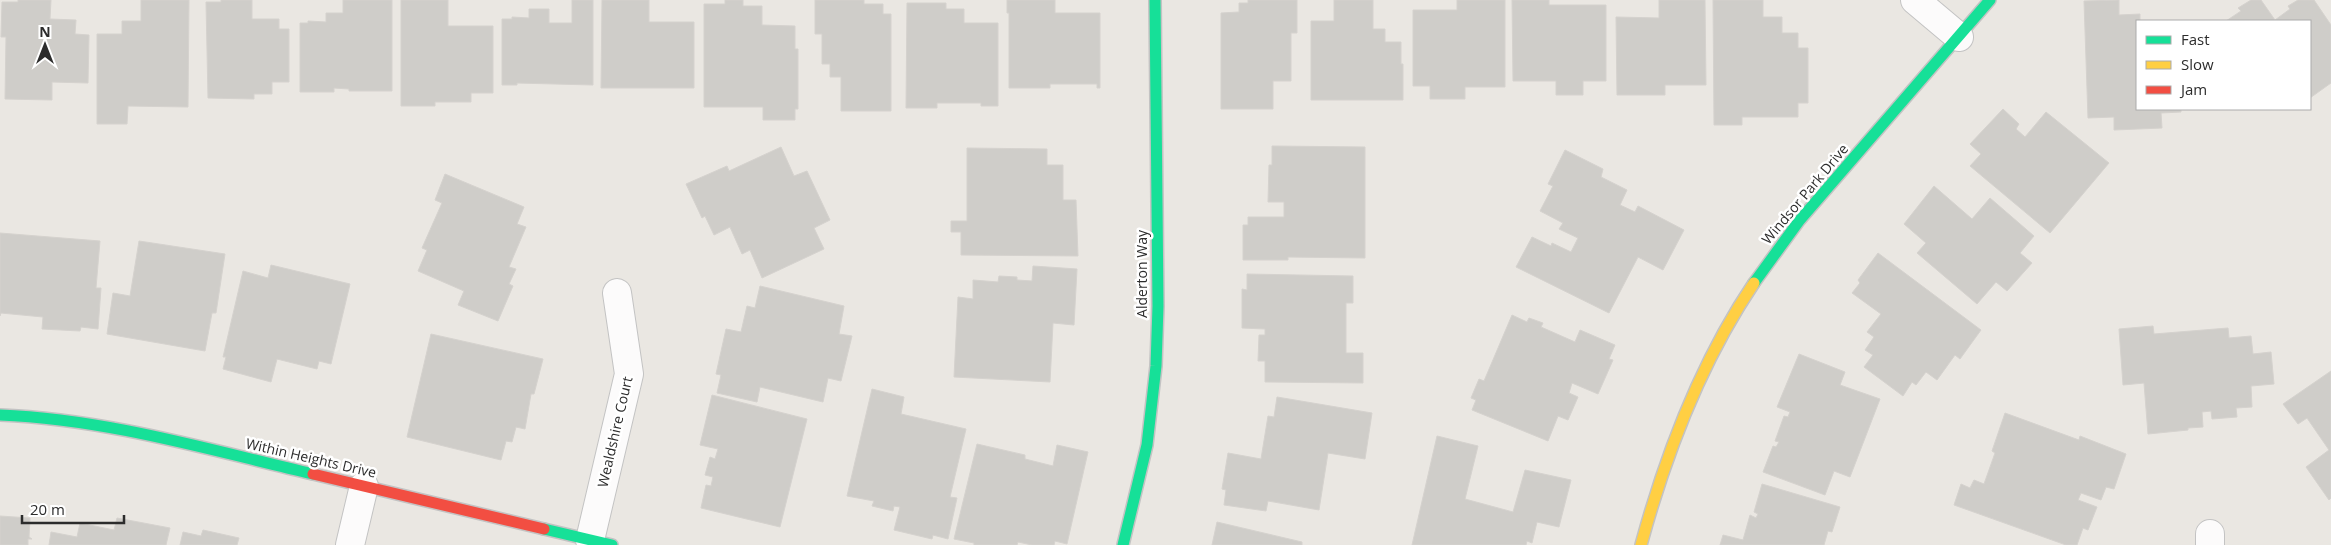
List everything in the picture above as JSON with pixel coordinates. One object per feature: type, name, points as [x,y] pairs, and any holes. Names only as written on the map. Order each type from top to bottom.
[{"type":"street","name":"Alderton Way","points":[[1124,545],[1146,445],[1156,366],[1158,306],[1155,0]]},
{"type":"street","points":[[1916,0],[1959,37]]},
{"type":"street","name":"Windsor Park Drive","points":[[1641,545],[1653,497],[1677,429],[1707,363],[1750,288],[1792,230],[1990,0]]},
{"type":"street","name":"Wealdshire Court","points":[[601,542],[629,374],[617,293]]},
{"type":"street","name":"Within Heights Drive","points":[[0,414],[103,425],[601,542]]},
{"type":"street","points":[[350,545],[364,486]]},
{"type":"building","points":[[18,0],[51,0],[50,19],[76,20],[75,34],[89,35],[88,83],[52,82],[52,100],[5,99],[6,37],[1,37],[2,2],[18,2]]},
{"type":"building","points":[[141,0],[189,0],[188,107],[128,106],[127,124],[97,124],[97,34],[122,34],[122,21],[141,21]]},
{"type":"building","points":[[221,0],[252,0],[252,19],[279,19],[279,29],[289,29],[289,82],[272,82],[272,94],[254,94],[254,99],[208,98],[206,2],[221,2]]},
{"type":"building","points":[[343,0],[392,0],[392,91],[349,91],[349,89],[334,88],[334,92],[300,92],[300,23],[308,23],[308,21],[326,22],[326,13],[343,13]]},
{"type":"building","points":[[401,0],[448,0],[448,26],[493,26],[493,93],[471,93],[471,102],[435,102],[435,106],[401,106]]},
{"type":"building","points":[[572,0],[593,0],[593,85],[517,83],[517,85],[502,85],[502,19],[512,19],[512,17],[529,18],[529,9],[549,9],[549,23],[572,23]]},
{"type":"building","points":[[602,0],[649,0],[649,22],[694,22],[694,88],[601,88]]},
{"type":"building","points":[[725,0],[743,0],[743,6],[762,6],[762,25],[795,26],[795,49],[798,49],[798,109],[795,109],[795,120],[763,120],[763,107],[704,107],[704,4],[725,4]]},
{"type":"building","points":[[815,0],[864,0],[864,4],[883,4],[883,14],[891,14],[891,111],[841,111],[841,77],[830,77],[830,64],[822,64],[822,34],[815,34]]},
{"type":"building","points":[[1007,0],[1055,0],[1055,13],[1100,13],[1100,88],[1097,88],[1097,84],[1050,84],[1050,88],[1009,88],[1009,13],[1007,13]]},
{"type":"building","points":[[1248,0],[1297,0],[1297,33],[1291,33],[1291,81],[1273,81],[1273,109],[1221,109],[1221,13],[1239,12],[1239,3],[1248,3]]},
{"type":"building","points":[[1334,0],[1373,0],[1373,29],[1385,29],[1385,42],[1401,42],[1403,100],[1311,100],[1311,21],[1334,21]]},
{"type":"building","points":[[1457,0],[1505,0],[1505,87],[1465,87],[1465,99],[1430,99],[1430,86],[1413,86],[1413,10],[1457,10]]},
{"type":"building","points":[[1512,0],[1549,0],[1549,5],[1606,5],[1606,81],[1583,81],[1583,95],[1556,95],[1556,81],[1513,81]]},
{"type":"building","points":[[1659,0],[1705,0],[1706,85],[1665,85],[1665,95],[1617,95],[1616,17],[1659,18]]},
{"type":"building","points":[[1713,0],[1763,0],[1763,17],[1782,17],[1782,33],[1798,33],[1798,48],[1808,48],[1808,103],[1798,103],[1798,117],[1742,117],[1742,125],[1714,125]]},
{"type":"building","points":[[2119,0],[2119,15],[2140,14],[2140,20],[2136,20],[2136,110],[2181,110],[2181,112],[2161,113],[2162,128],[2114,130],[2114,117],[2088,118],[2084,1]]},
{"type":"building","points":[[2251,0],[2261,0],[2275,20],[2228,20],[2241,11],[2238,8]]},
{"type":"building","points":[[2298,0],[2314,0],[2331,25],[2331,83],[2311,97],[2311,20],[2275,20],[2290,9],[2288,6]]},
{"type":"building","points":[[907,3],[946,3],[946,9],[964,9],[964,23],[998,23],[998,106],[981,106],[981,103],[937,103],[937,108],[906,108]]},
{"type":"building","points":[[2003,109],[2019,124],[2016,129],[2025,137],[2046,112],[2109,163],[2050,233],[1970,166],[1981,154],[1970,144]]},
{"type":"building","points":[[1272,146],[1365,147],[1365,258],[1288,257],[1288,260],[1243,260],[1243,225],[1248,225],[1248,217],[1284,217],[1284,202],[1268,202],[1269,165],[1272,165]]},
{"type":"building","points":[[781,147],[794,176],[807,171],[830,220],[814,228],[824,249],[762,278],[750,250],[742,254],[730,227],[714,235],[705,216],[702,218],[686,184],[727,166],[729,171]]},
{"type":"building","points":[[967,148],[1047,149],[1047,165],[1063,165],[1063,200],[1076,200],[1078,256],[961,255],[961,232],[951,232],[951,221],[967,221]]},
{"type":"building","points":[[1565,150],[1603,169],[1601,177],[1627,190],[1620,205],[1635,212],[1638,206],[1684,230],[1663,270],[1638,257],[1609,313],[1516,267],[1532,237],[1551,246],[1552,243],[1571,252],[1578,238],[1559,229],[1563,223],[1540,211],[1553,186],[1548,184]]},
{"type":"building","points":[[445,174],[524,207],[517,224],[526,227],[509,267],[516,269],[509,284],[513,286],[498,321],[458,305],[464,291],[418,271],[427,250],[422,248],[442,203],[435,200]]},
{"type":"building","points":[[1934,186],[1972,219],[1990,198],[2034,236],[2020,253],[2032,263],[2007,291],[1996,282],[1977,304],[1917,253],[1926,243],[1904,224]]},
{"type":"building","points":[[0,233],[100,241],[96,288],[101,288],[98,329],[81,327],[80,331],[42,329],[43,317],[1,313],[0,316]]},
{"type":"building","points":[[139,241],[225,254],[216,313],[212,313],[205,351],[107,334],[113,293],[130,296]]},
{"type":"building","points":[[1878,253],[1981,330],[1960,359],[1955,355],[1937,380],[1926,372],[1916,385],[1912,382],[1903,396],[1864,367],[1873,355],[1865,350],[1874,337],[1867,332],[1881,314],[1852,293],[1860,283],[1858,280]]},
{"type":"building","points":[[271,265],[350,284],[331,364],[319,361],[317,369],[277,359],[271,382],[223,369],[226,357],[223,357],[243,271],[268,278]]},
{"type":"building","points":[[1033,266],[1077,269],[1074,325],[1053,323],[1050,382],[954,377],[958,297],[973,299],[973,280],[998,282],[999,276],[1017,277],[1017,280],[1032,281]]},
{"type":"building","points":[[1247,274],[1353,276],[1353,303],[1346,303],[1346,353],[1363,353],[1363,383],[1265,382],[1265,361],[1258,361],[1259,335],[1265,335],[1265,329],[1242,328],[1242,289],[1247,290]]},
{"type":"building","points":[[760,286],[844,306],[839,334],[852,336],[841,381],[828,378],[823,402],[760,387],[757,402],[717,393],[721,375],[716,374],[726,329],[741,332],[747,306],[755,308]]},
{"type":"building","points":[[1512,315],[1527,322],[1529,318],[1543,323],[1541,327],[1575,342],[1580,330],[1615,345],[1609,359],[1613,360],[1598,394],[1572,383],[1569,393],[1578,397],[1568,420],[1558,416],[1548,441],[1472,410],[1476,400],[1471,398],[1479,379],[1484,381]]},
{"type":"building","points":[[2153,326],[2154,334],[2228,328],[2229,338],[2251,336],[2253,354],[2271,352],[2274,384],[2251,386],[2252,407],[2236,408],[2237,417],[2212,419],[2211,411],[2202,412],[2203,427],[2148,434],[2144,383],[2123,385],[2119,329]]},
{"type":"building","points":[[431,334],[543,359],[534,394],[531,394],[525,429],[516,427],[512,442],[506,441],[501,460],[407,437]]},
{"type":"building","points":[[1799,354],[1845,372],[1840,385],[1880,399],[1850,477],[1834,471],[1825,495],[1763,472],[1773,446],[1776,447],[1779,442],[1775,441],[1784,416],[1788,417],[1790,412],[1777,407]]},
{"type":"building","points":[[2331,371],[2331,498],[2329,500],[2306,467],[2329,450],[2307,418],[2298,424],[2283,404]]},
{"type":"building","points":[[872,389],[904,397],[901,414],[966,429],[950,497],[957,498],[948,539],[933,535],[932,539],[894,530],[900,507],[894,506],[893,511],[872,506],[874,501],[847,496]]},
{"type":"building","points":[[712,395],[807,419],[780,527],[701,508],[706,485],[711,486],[713,477],[705,475],[710,457],[715,459],[718,449],[700,445]]},
{"type":"building","points":[[1277,397],[1372,413],[1365,459],[1328,453],[1319,510],[1268,501],[1266,511],[1224,505],[1226,490],[1222,489],[1228,453],[1261,459],[1268,416],[1274,417]]},
{"type":"building","points":[[2005,413],[2079,440],[2080,436],[2126,454],[2114,489],[2106,487],[2101,500],[2081,493],[2078,500],[2097,507],[2088,530],[2083,528],[2077,545],[2066,545],[1954,505],[1961,484],[1970,488],[1974,480],[1984,484],[1995,453],[1992,451]]},
{"type":"building","points":[[1437,436],[1478,446],[1465,499],[1513,512],[1525,470],[1571,480],[1559,527],[1537,522],[1532,543],[1527,541],[1526,545],[1412,545]]},
{"type":"building","points":[[977,444],[1025,455],[1025,459],[1053,466],[1057,445],[1088,452],[1067,544],[1055,541],[1054,545],[1032,545],[1018,542],[1017,545],[974,545],[974,543],[954,539]]},
{"type":"building","points":[[1762,484],[1840,507],[1832,532],[1828,531],[1824,545],[1720,545],[1723,535],[1743,540],[1750,515],[1756,518],[1758,514],[1754,512]]},
{"type":"building","points":[[0,516],[30,518],[29,537],[32,539],[28,539],[28,545],[0,545]]},
{"type":"building","points":[[117,518],[170,528],[166,545],[49,545],[51,532],[77,537],[80,523],[114,530]]},
{"type":"building","points":[[1217,522],[1302,542],[1302,545],[1212,545]]},
{"type":"building","points":[[203,530],[239,538],[237,545],[180,545],[183,532],[201,536]]},
{"type":"traffic: fast","points":[[1123,545],[1147,445],[1156,366],[1158,306],[1155,0]]},
{"type":"traffic: fast","points":[[1754,283],[1799,221],[1990,0]]},
{"type":"traffic: fast","points":[[0,415],[40,418],[118,429],[313,474]]},
{"type":"traffic: fast","points":[[544,529],[612,545]]},
{"type":"traffic: slow","points":[[1641,545],[1662,476],[1687,409],[1717,345],[1754,283]]},
{"type":"traffic: jam","points":[[313,474],[544,529]]}]
